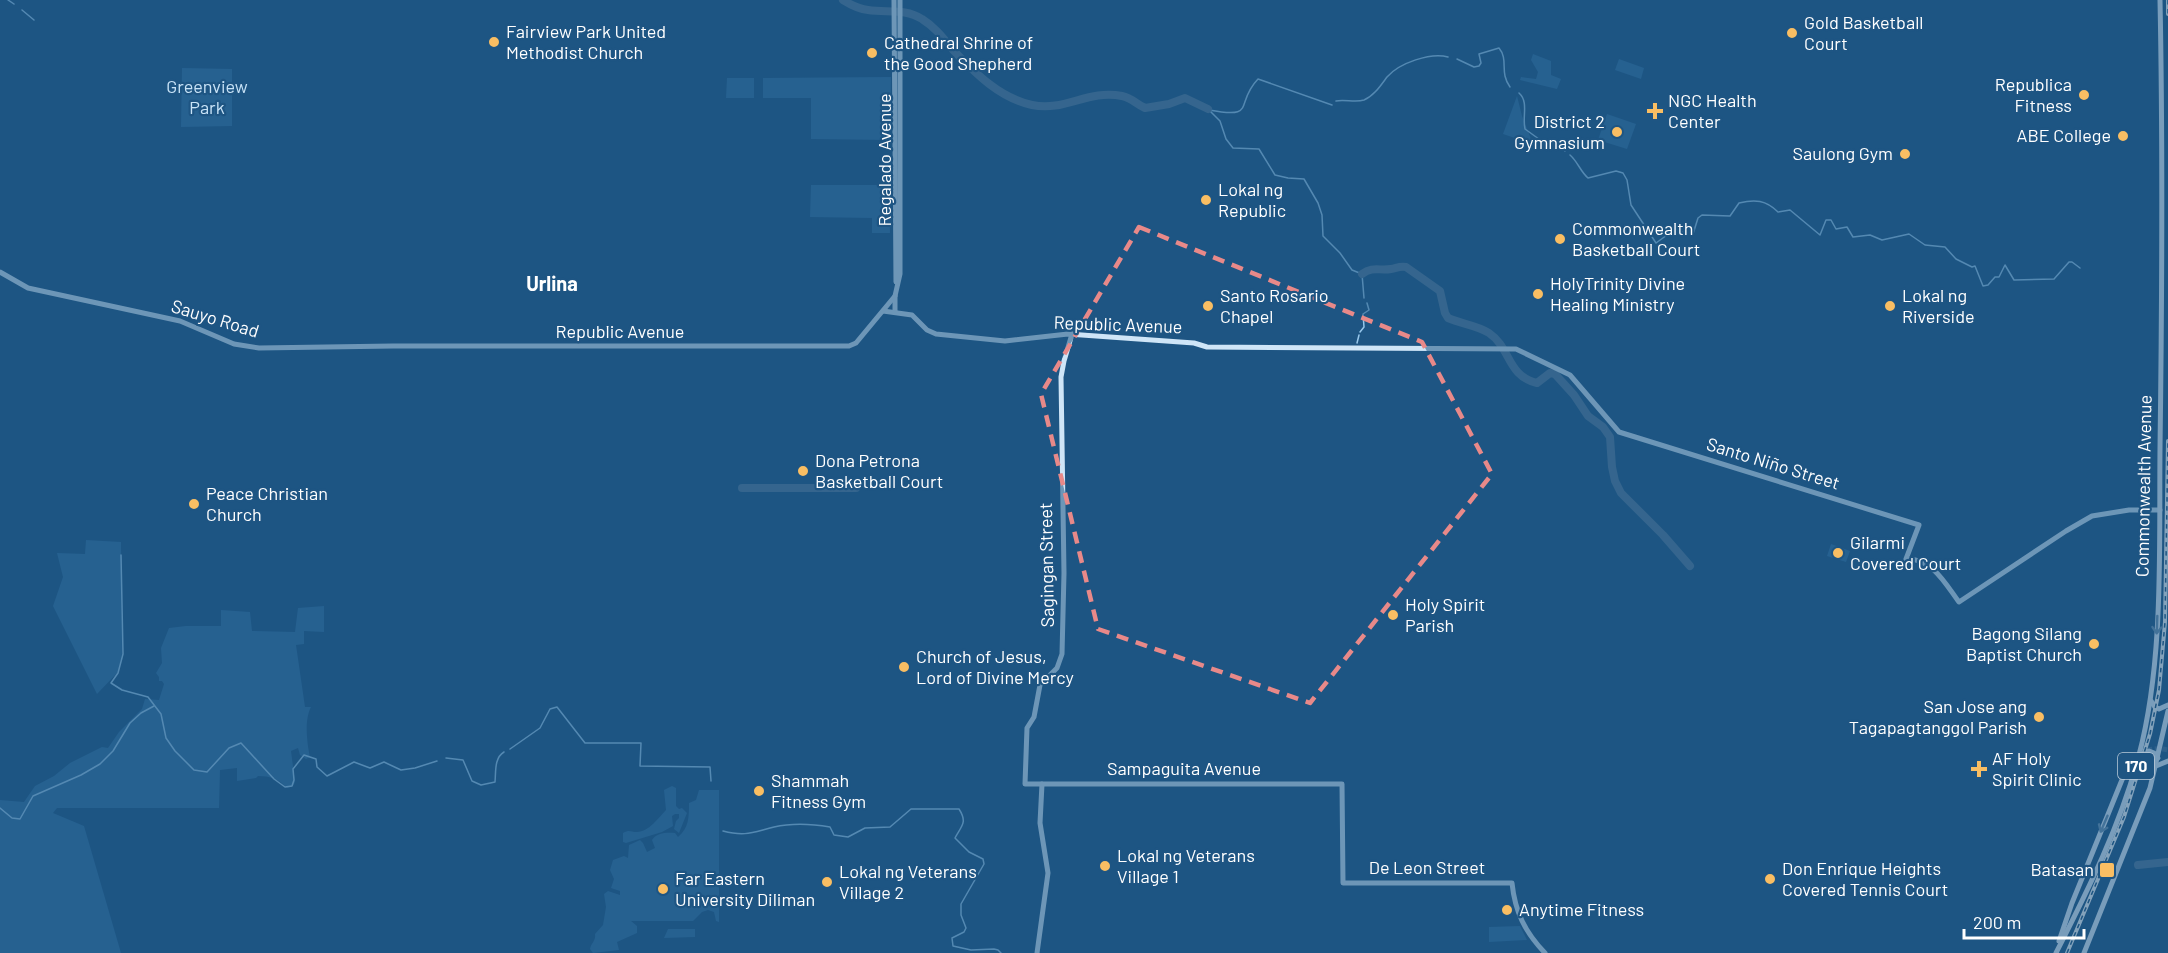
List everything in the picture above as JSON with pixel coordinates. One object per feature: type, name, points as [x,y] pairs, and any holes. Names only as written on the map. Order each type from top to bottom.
[{"type":"main road","name":"Regalado Avenue","points":[[894,0],[897,8],[900,274],[896,284],[895,311]]},
{"type":"main road","name":"Regalado Avenue","points":[[897,8],[900,0]]},
{"type":"main road","name":"Commonwealth Avenue","points":[[2055,953],[2080,906],[2112,834],[2139,755],[2151,697],[2157,622],[2160,510],[2162,197],[2160,0]]},
{"type":"main road","name":"Sauyo Road","points":[[0,272],[28,288],[176,320],[238,345],[267,349],[393,346]]},
{"type":"main road","points":[[883,311],[895,296]]},
{"type":"main road","name":"Republic Avenue","points":[[393,346],[849,346],[856,344],[883,311],[895,311],[912,315],[927,330],[940,335],[1014,341],[1072,334],[1142,341],[1194,342],[1207,347],[1497,347],[1519,350],[1567,372],[1619,432]]},
{"type":"main road","name":"Sagingan Street","points":[[1025,784],[1027,728],[1034,717],[1040,685],[1057,668],[1062,654],[1064,573],[1061,377],[1072,334]]},
{"type":"main road","name":"Santo Niño Street","points":[[1619,432],[1919,525],[1906,559],[1922,560],[1931,567],[1959,602],[2092,516],[2129,510],[2160,510]]},
{"type":"main road","points":[[2151,697],[2152,703],[2157,708],[2168,705]]},
{"type":"main road","name":"170","points":[[2084,953],[2130,842],[2156,766],[2168,711]]},
{"type":"main road","points":[[2164,730],[2168,736]]},
{"type":"main road","points":[[2139,755],[2150,751],[2158,759]]},
{"type":"main road","points":[[2156,766],[2168,761]]},
{"type":"main road","points":[[2055,953],[2072,903],[2126,770]]},
{"type":"main road","name":"Sampaguita Avenue","points":[[1025,784],[1342,784],[1343,883]]},
{"type":"main road","points":[[1037,953],[1048,873],[1040,824],[1042,784]]},
{"type":"main road","name":"De Leon Street","points":[[1343,883],[1512,883],[1516,909],[1522,924],[1545,953]]},
{"type":"highlighted area","points":[[1139,227],[1422,342],[1492,474],[1310,703],[1098,629],[1041,394]]},
{"type":"green space","points":[[1533,54],[1551,61],[1551,75],[1561,79],[1557,89],[1520,80],[1521,77],[1536,79],[1538,72],[1531,60]]},
{"type":"green space","points":[[1619,59],[1644,68],[1641,79],[1615,70]]},
{"type":"green space","name":"Greenview Park","points":[[182,68],[232,69],[232,126],[181,127]]},
{"type":"green space","points":[[891,77],[890,140],[811,139],[811,98],[763,98],[763,78]]},
{"type":"green space","points":[[727,78],[754,78],[754,98],[726,98]]},
{"type":"green space","points":[[1517,96],[1522,116],[1533,144],[1503,134]]},
{"type":"green space","name":"District 2 Gymnasium","points":[[1607,114],[1636,124],[1627,149],[1598,140]]},
{"type":"green space","points":[[811,185],[889,185],[890,233],[872,233],[872,218],[810,217]]},
{"type":"green space","points":[[86,540],[121,542],[122,654],[118,672],[97,694],[53,606],[63,577],[57,553],[85,554]]},
{"type":"green space","name":"Gilarmi Covered Court","points":[[1831,544],[1850,551],[1846,562],[1827,556]]},
{"type":"green space","points":[[324,606],[324,632],[304,631],[304,644],[296,645],[305,707],[311,707],[307,725],[310,757],[306,759],[300,755],[298,748],[291,751],[295,782],[293,786],[287,788],[277,780],[262,776],[237,781],[237,768],[220,770],[219,808],[57,808],[53,813],[84,826],[121,953],[0,953],[0,800],[24,802],[35,786],[54,776],[70,763],[102,747],[108,748],[119,732],[142,709],[145,699],[159,700],[164,684],[159,681],[156,673],[162,663],[161,648],[169,628],[221,626],[221,610],[250,612],[252,631],[295,632],[298,608]]},
{"type":"green space","points":[[672,786],[676,788],[676,806],[687,813],[679,833],[674,829],[679,818],[679,814],[675,814],[672,816],[673,826],[662,832],[623,842],[623,833],[646,830],[666,810],[664,790]]},
{"type":"green space","name":"Far Eastern University Diliman","points":[[699,790],[719,790],[719,922],[716,921],[714,912],[708,910],[702,912],[693,921],[631,921],[637,926],[637,933],[617,942],[619,950],[593,953],[590,949],[595,934],[603,925],[606,907],[604,894],[608,891],[620,895],[620,891],[611,888],[614,879],[610,870],[613,860],[624,856],[628,858],[629,845],[640,840],[647,852],[655,848],[652,840],[659,834],[675,833],[678,837],[682,834],[688,818],[689,803],[696,800]]},
{"type":"green space","points":[[1520,926],[1527,940],[1489,942],[1489,927]]},
{"type":"green space","points":[[668,929],[695,929],[695,937],[664,938]]},
{"type":"waterway","points":[[8,0],[14,4]]},
{"type":"waterway","points":[[843,0],[861,9],[909,13],[922,19],[935,29],[980,76],[999,91],[1020,102],[1055,106],[1098,95],[1110,95],[1125,97],[1145,108],[1169,104],[1185,98],[1208,109]]},
{"type":"waterway","points":[[22,10],[34,20]]},
{"type":"waterway","points":[[1457,59],[1474,67],[1479,66],[1481,63],[1479,54],[1499,48],[1503,57],[1505,76],[1510,87]]},
{"type":"waterway","points":[[1336,101],[1357,101],[1368,98],[1392,72],[1407,63],[1424,57],[1448,57]]},
{"type":"waterway","points":[[1209,110],[1240,111],[1258,79],[1332,105]]},
{"type":"waterway","points":[[1519,93],[1525,105],[1525,129],[1543,142],[1558,142],[1565,151]]},
{"type":"waterway","points":[[1208,109],[1220,121],[1226,139],[1233,148],[1259,149],[1275,175],[1304,179],[1318,203],[1322,215],[1323,236],[1340,253],[1352,270],[1362,274],[1364,298]]},
{"type":"waterway","points":[[1570,155],[1588,178],[1616,171],[1623,173],[1627,180],[1631,205],[1656,243],[1674,230],[1693,234],[1698,218],[1702,215],[1730,216],[1739,203],[1755,201],[1765,203],[1778,212],[1790,210],[1820,235],[1826,220],[1831,220],[1836,229],[1847,227],[1853,237],[1870,235],[1882,240],[1909,234],[1925,245],[1945,247],[1956,259],[1972,267],[1975,266],[1983,286],[1988,285],[1995,277],[1999,277],[2005,265],[2014,280],[2054,279],[2069,262],[2080,268]]},
{"type":"waterway","points":[[1362,274],[1373,269],[1406,267],[1440,291],[1448,318],[1484,330],[1496,339],[1520,374],[1537,383],[1550,373],[1555,374],[1574,395],[1588,416],[1603,427],[1610,437],[1612,467],[1621,493],[1690,566]]},
{"type":"waterway","points":[[1360,332],[1364,327],[1363,314],[1369,310],[1367,303]]},
{"type":"waterway","points":[[1357,343],[1359,335]]},
{"type":"waterway","points":[[742,488],[856,488]]},
{"type":"waterway","points":[[121,555],[123,654],[118,673],[111,683],[122,690],[148,697],[161,714],[166,738],[194,770],[207,772],[229,748],[241,743],[274,779],[285,787],[292,786],[293,769],[304,755],[316,759],[317,767],[327,776],[354,762],[370,768],[384,762],[401,770],[437,761]]},
{"type":"waterway","points":[[0,808],[12,818],[20,819],[33,796],[100,764],[113,751],[130,723],[141,713],[154,706]]},
{"type":"waterway","points":[[510,749],[540,728],[550,709],[557,707],[585,743],[641,743],[640,766],[710,767],[711,781]]},
{"type":"waterway","points":[[446,758],[463,760],[472,781],[481,785],[495,782],[497,761],[504,752]]},
{"type":"waterway","points":[[723,831],[744,834],[795,824],[830,827],[834,835],[848,837],[865,828],[890,827],[911,809],[959,809],[963,821],[955,838],[969,852],[983,859],[984,864],[961,904],[961,915],[966,928],[964,932],[952,938],[953,946],[971,950],[994,949],[1001,953]]},
{"type":"waterway","points":[[2138,865],[2168,862]]},
{"type":"tunnel","points":[[2126,770],[2143,752],[2155,749],[2168,750]]},
{"type":"railway","points":[[2168,0],[2168,14]]},
{"type":"railway","points":[[2067,953],[2124,817],[2150,734],[2159,690],[2165,622],[2168,441]]},
{"type":"place","name":"Gold Basketball Court","points":[[1792,33]]},
{"type":"place","name":"Fairview Park United Methodist Church","points":[[494,42]]},
{"type":"place","name":"Cathedral Shrine of the Good Shepherd","points":[[872,53]]},
{"type":"place","name":"Republica Fitness","points":[[2084,95]]},
{"type":"place","name":"NGC Health Center","points":[[1655,111]]},
{"type":"place","name":"District 2 Gymnasium","points":[[1617,132]]},
{"type":"place","name":"ABE College","points":[[2123,136]]},
{"type":"place","name":"Saulong Gym","points":[[1905,154]]},
{"type":"place","name":"Lokal ng Republic","points":[[1206,200]]},
{"type":"place","name":"Commonwealth Basketball Court","points":[[1560,239]]},
{"type":"place","name":"HolyTrinity Divine Healing Ministry","points":[[1538,294]]},
{"type":"place","name":"Santo Rosario Chapel","points":[[1208,306]]},
{"type":"place","name":"Lokal ng Riverside","points":[[1890,306]]},
{"type":"place","name":"Dona Petrona Basketball Court","points":[[803,471]]},
{"type":"place","name":"Peace Christian Church","points":[[194,504]]},
{"type":"place","name":"Gilarmi Covered Court","points":[[1838,553]]},
{"type":"place","name":"Holy Spirit Parish","points":[[1393,615]]},
{"type":"place","name":"Bagong Silang Baptist Church","points":[[2094,644]]},
{"type":"place","name":"Church of Jesus, Lord of Divine Mercy","points":[[904,667]]},
{"type":"place","name":"San Jose ang Tagapagtanggol Parish","points":[[2039,717]]},
{"type":"place","name":"AF Holy Spirit Clinic","points":[[1979,769]]},
{"type":"place","name":"Shammah Fitness Gym","points":[[759,791]]},
{"type":"place","name":"Lokal ng Veterans Village 1","points":[[1105,866]]},
{"type":"place","name":"Batasan","points":[[2107,870]]},
{"type":"place","name":"Don Enrique Heights Covered Tennis Court","points":[[1770,879]]},
{"type":"place","name":"Lokal ng Veterans Village 2","points":[[827,882]]},
{"type":"place","name":"Far Eastern University Diliman","points":[[663,889]]},
{"type":"place","name":"Anytime Fitness","points":[[1507,910]]},
{"type":"district","name":"Urlina","points":[[552,284]]}]
